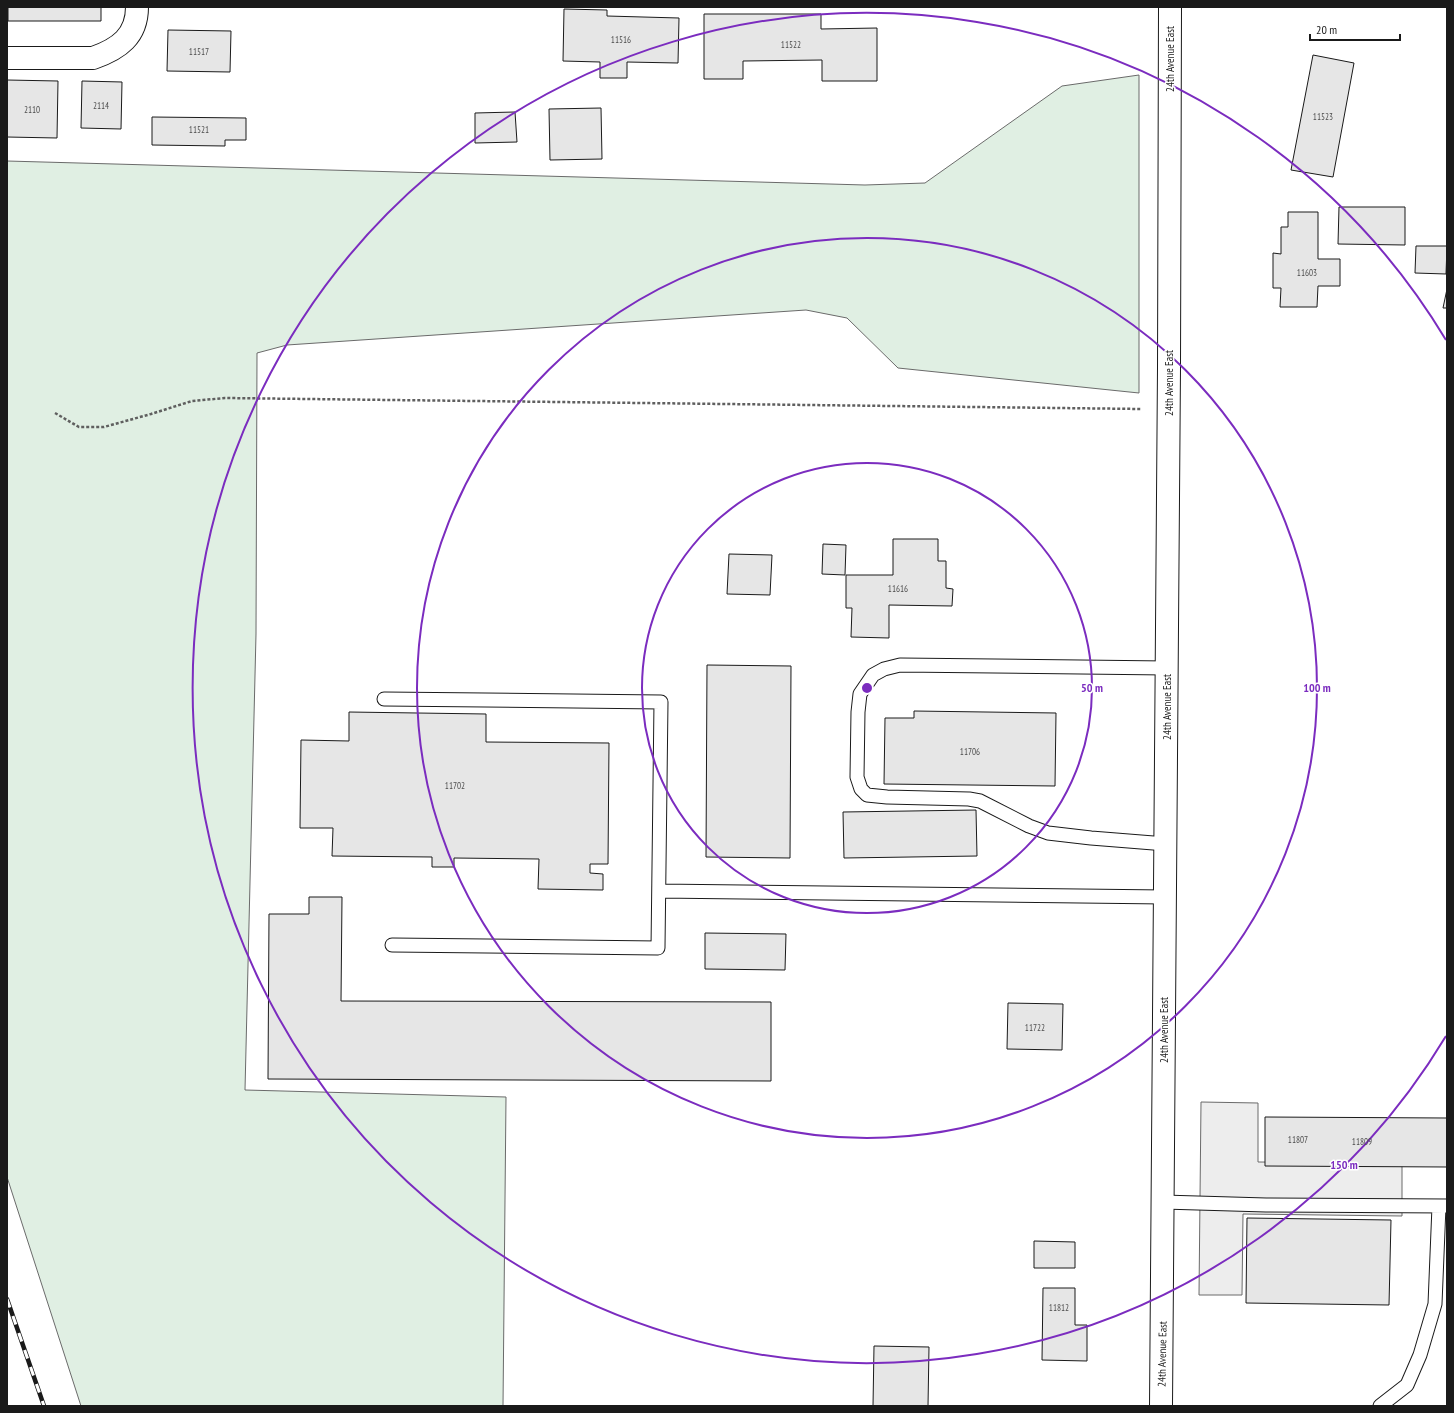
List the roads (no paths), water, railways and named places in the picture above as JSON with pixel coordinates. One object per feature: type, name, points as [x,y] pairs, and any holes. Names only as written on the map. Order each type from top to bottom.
[{"type":"street","points":[[7,58],[93,58],[106,54],[131,34],[137,16],[137,7]]},
{"type":"street","name":"24th Avenue East","points":[[1161,1406],[1169,409],[1170,7]]},
{"type":"lane","points":[[1166,844],[1048,833],[1029,826],[980,801],[969,799],[887,797],[867,795],[861,790],[857,777],[860,694],[873,674],[884,668],[900,665],[1167,668]]},
{"type":"lane","points":[[384,699],[661,702],[658,948],[392,945]]},
{"type":"lane","points":[[659,891],[1165,897]]},
{"type":"lane","points":[[1163,1202],[1266,1205],[1443,1206],[1435,1304],[1420,1355],[1407,1385],[1380,1406]]},
{"type":"railway","points":[[7,1299],[44,1406]]}]
